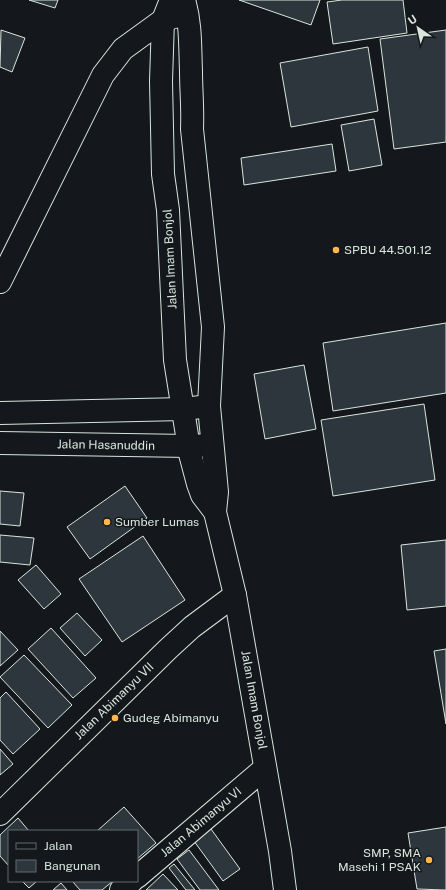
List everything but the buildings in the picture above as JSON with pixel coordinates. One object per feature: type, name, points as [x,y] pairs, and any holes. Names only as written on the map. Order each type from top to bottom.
[{"type":"main road","name":"Jalan Imam Bonjol","points":[[171,0],[163,20],[161,81],[163,174],[168,210],[175,360],[189,446],[202,495],[215,512]]},
{"type":"main road","name":"Jalan Imam Bonjol","points":[[186,7],[193,105],[192,129],[213,326],[209,406],[218,492],[215,512],[235,595],[285,890]]},
{"type":"main road","points":[[0,282],[104,75],[123,49],[163,20],[186,7]]},
{"type":"main road","points":[[0,413],[184,409],[209,406]]},
{"type":"main road","name":"Jalan Hasanuddin","points":[[0,443],[189,446],[212,444]]},
{"type":"main road","name":"Jalan Abimanyu VII","points":[[0,814],[168,649],[192,627],[235,595]]},
{"type":"main road","name":"Jalan Abimanyu VI","points":[[138,876],[265,768]]},
{"type":"main road","points":[[121,890],[131,882]]},
{"type":"place","name":"SPBU 44.501.12","points":[[336,250]]},
{"type":"place","name":"Sumber Lumas","points":[[107,522]]},
{"type":"place","name":"Gudeg Abimanyu","points":[[115,718]]},
{"type":"place","name":"SMP, SMA Masehi 1 PSAK","points":[[429,860]]}]
